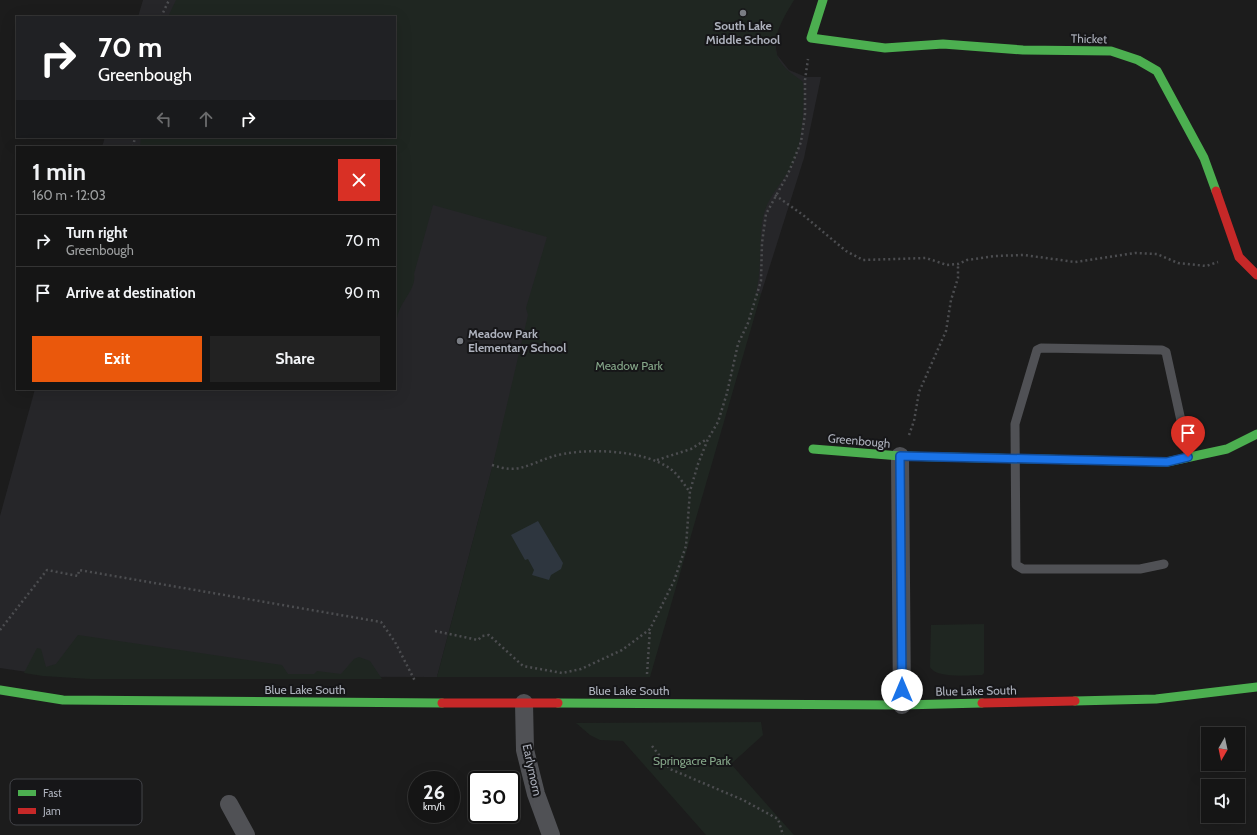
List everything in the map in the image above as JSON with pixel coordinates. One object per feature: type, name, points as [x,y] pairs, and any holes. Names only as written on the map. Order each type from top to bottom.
[{"type":"street","points":[[811,38],[823,0]]},
{"type":"street","name":"Thicket","points":[[811,38],[885,48],[943,44],[1023,50],[1111,51],[1138,60],[1157,71],[1204,158],[1239,257],[1257,275]]},
{"type":"street","name":"Greenbough","points":[[814,449],[900,456],[1167,462],[1227,449],[1257,434]]},
{"type":"street","points":[[900,456],[902,705]]},
{"type":"street","name":"Blue Lake South","points":[[0,690],[63,700],[123,701],[902,705],[1156,699],[1257,687]]},
{"type":"street","name":"Earlymorn","points":[[524,703],[525,750],[536,794],[551,835]]},
{"type":"street","points":[[229,804],[246,835]]},
{"type":"lane","points":[[1164,564],[1140,569],[1023,569],[1016,565],[1015,424],[1034,355],[1037,350],[1041,348],[1162,350],[1166,352],[1188,457]]},
{"type":"path","points":[[161,16],[169,0]]},
{"type":"path","points":[[647,674],[650,629],[674,581],[686,546],[690,491],[698,464],[708,439],[718,422],[727,394],[738,344],[748,323],[761,281],[762,243],[766,214],[775,195],[788,174],[801,142],[805,114],[805,80],[811,38]]},
{"type":"path","points":[[775,195],[803,214],[846,251],[863,260],[926,258],[947,265],[958,264],[967,260],[1002,255],[1024,255],[1075,262],[1135,253],[1158,254],[1178,263],[1206,266],[1239,257]]},
{"type":"path","points":[[900,456],[914,421],[919,392],[946,331],[951,300],[958,278],[958,264]]},
{"type":"path","points":[[656,461],[692,449],[708,439]]},
{"type":"path","points":[[492,465],[511,470],[532,465],[551,457],[576,451],[613,451],[656,461],[672,470],[690,491]]},
{"type":"path","points":[[0,630],[47,570],[78,576],[79,570],[381,622],[394,642],[415,682]]},
{"type":"path","points":[[435,631],[478,640],[482,636],[489,635],[523,666],[562,673],[581,669],[622,650],[650,629]]},
{"type":"path","points":[[652,746],[670,769],[743,800],[778,819],[783,835]]},
{"type":"shaded area","name":"Meadow Park Elementary School","points":[[143,0],[791,0],[774,35],[777,55],[789,70],[806,77],[821,77],[804,158],[761,294],[554,234],[437,677],[68,676],[0,668],[0,516],[35,390],[396,390],[396,146],[102,146],[105,138],[396,138],[396,16],[138,16]]},
{"type":"shaded area","points":[[538,521],[563,563],[561,569],[551,575],[549,580],[532,575],[534,570],[528,559],[525,560],[511,535]]},
{"type":"green space","name":"Meadow Park","points":[[176,0],[794,0],[778,31],[776,48],[777,56],[782,64],[803,82],[804,101],[799,146],[793,163],[765,210],[761,230],[759,272],[756,292],[761,294],[650,677],[437,677],[493,464],[528,315],[526,308],[547,237],[433,205],[414,274],[413,284],[400,309],[396,321],[396,146],[140,146],[141,138],[396,138],[396,16],[168,16]]},
{"type":"green space","points":[[984,624],[984,673],[982,675],[946,675],[934,671],[930,667],[931,625]]},
{"type":"green space","points":[[78,635],[282,665],[288,674],[314,674],[317,671],[341,674],[354,659],[359,657],[370,661],[382,679],[90,679],[43,676],[24,673],[37,648],[41,649],[46,667],[56,664]]},
{"type":"green space","name":"Springacre Park","points":[[761,722],[763,735],[731,764],[794,835],[706,835],[623,741],[600,740],[590,735],[576,723]]},
{"type":"traffic: fast","points":[[823,0],[811,38],[885,48],[943,44],[1023,50],[1111,51],[1138,60],[1157,71],[1204,158],[1216,191]]},
{"type":"traffic: fast","points":[[813,449],[900,456],[1167,462],[1227,449],[1257,434]]},
{"type":"traffic: fast","points":[[1075,701],[1156,699],[1257,687]]},
{"type":"traffic: fast","points":[[0,690],[63,700],[442,703]]},
{"type":"traffic: fast","points":[[558,703],[902,705],[982,703]]},
{"type":"traffic: jam","points":[[1216,191],[1239,257],[1257,275]]},
{"type":"traffic: jam","points":[[982,703],[1075,701]]},
{"type":"traffic: jam","points":[[442,703],[558,703]]},
{"type":"place","name":"South Lake Middle School","points":[[743,13]]},
{"type":"place","name":"Meadow Park Elementary School","points":[[460,341]]},
{"type":"route","points":[[902,690],[900,456],[1167,462],[1188,457]]}]
